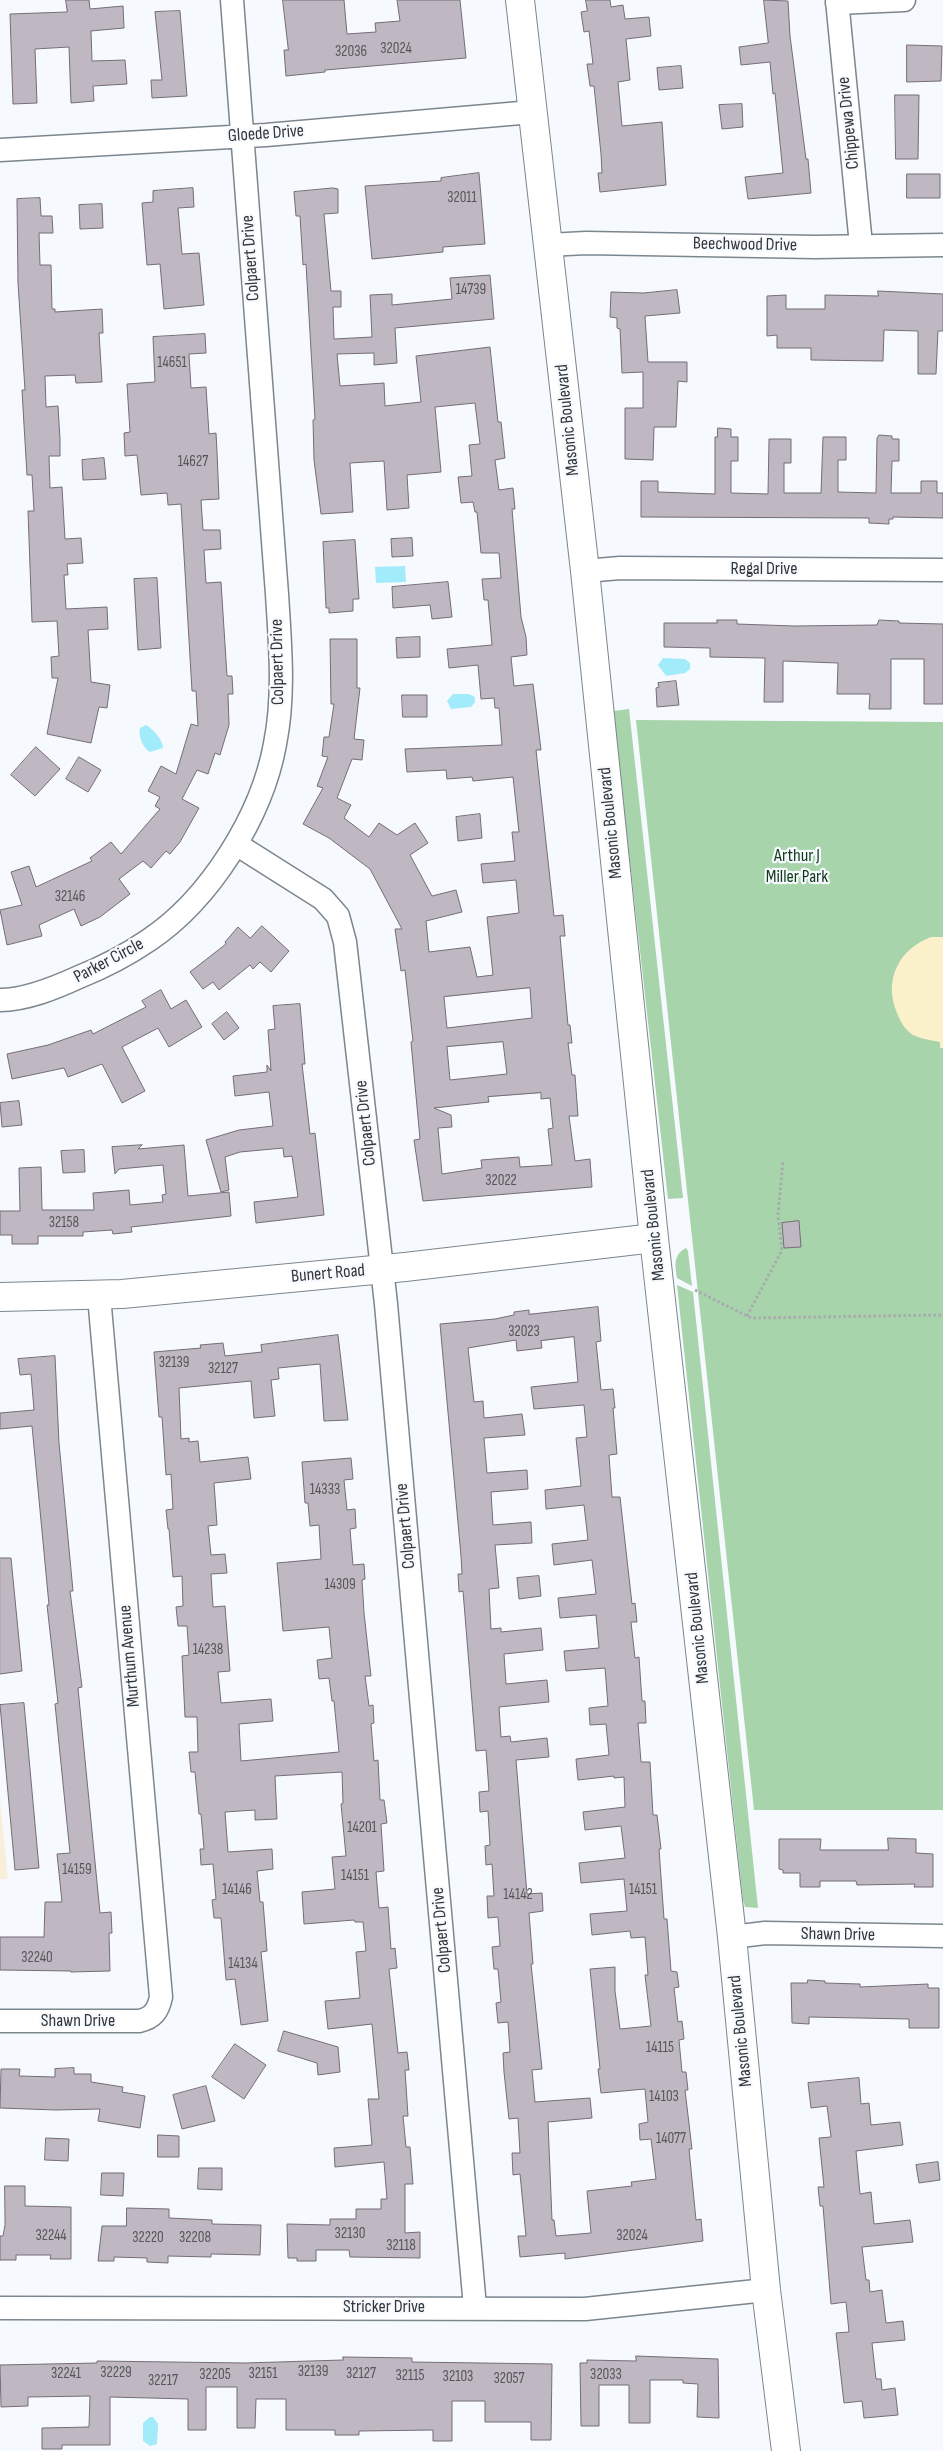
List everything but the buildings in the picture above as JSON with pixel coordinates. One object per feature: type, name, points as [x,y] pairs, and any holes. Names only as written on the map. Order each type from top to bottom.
[{"type":"street","name":"Colpaert Drive","points":[[232,0],[282,692],[270,766],[257,800],[236,844],[306,886],[323,899],[338,916],[345,942],[351,978],[382,1270],[475,2307]]},
{"type":"street","name":"Masonic Boulevard","points":[[520,0],[585,571],[654,1238],[732,1937],[766,2290],[786,2451]]},
{"type":"street","points":[[837,2],[904,0]]},
{"type":"street","name":"Chippewa Drive","points":[[837,2],[861,245]]},
{"type":"street","name":"Gloede Drive","points":[[0,150],[242,136],[532,112]]},
{"type":"street","name":"Beechwood Drive","points":[[548,245],[564,243],[815,247],[861,245],[943,246]]},
{"type":"street","name":"Regal Drive","points":[[585,571],[620,568],[943,570]]},
{"type":"street","name":"Parker Circle","points":[[0,1000],[10,1000],[64,984],[113,963],[151,939],[182,912],[213,879],[236,844]]},
{"type":"street","name":"Bunert Road","points":[[0,1297],[99,1296],[382,1270],[654,1238]]},
{"type":"street","name":"Murthum Avenue","points":[[99,1296],[161,1997],[154,2014]]},
{"type":"street","name":"Shawn Drive","points":[[732,1937],[765,1933],[943,1936]]},
{"type":"street","name":"Shawn Drive","points":[[0,2021],[139,2021],[148,2019],[154,2014]]},
{"type":"street","name":"Stricker Drive","points":[[0,2308],[475,2307],[585,2309],[766,2290]]},
{"type":"path","points":[[746,1316],[782,1250],[778,1214],[782,1160]]},
{"type":"path","points":[[695,1290],[751,1318],[943,1315]]},
{"type":"shaded area","points":[[0,1800],[8,1879],[0,1879]]},
{"type":"green space","points":[[629,709],[683,1198],[668,1199],[613,711]]},
{"type":"green space","name":"Arthur J Miller Park","points":[[636,720],[943,722],[943,1810],[754,1810]]},
{"type":"green space","points":[[686,1248],[688,1251],[692,1286],[677,1278],[677,1257]]},
{"type":"green space","points":[[677,1285],[693,1292],[758,1908],[745,1907],[743,1900]]},
{"type":"sand","points":[[931,937],[943,937],[943,1048],[940,1048],[940,1042],[913,1035],[908,1031],[897,1013],[893,1001],[893,978],[902,958],[910,949]]},
{"type":"water","points":[[405,566],[406,582],[376,583],[375,567]]},
{"type":"water","points":[[663,658],[685,659],[690,663],[690,669],[685,673],[666,676],[658,665]]},
{"type":"water","points":[[453,694],[469,694],[475,697],[475,702],[471,707],[451,709],[447,701]]},
{"type":"water","points":[[146,725],[157,735],[163,748],[150,752],[145,748],[140,738],[140,728]]},
{"type":"water","points":[[150,2417],[153,2417],[158,2424],[157,2444],[150,2446],[143,2441],[143,2423]]}]
